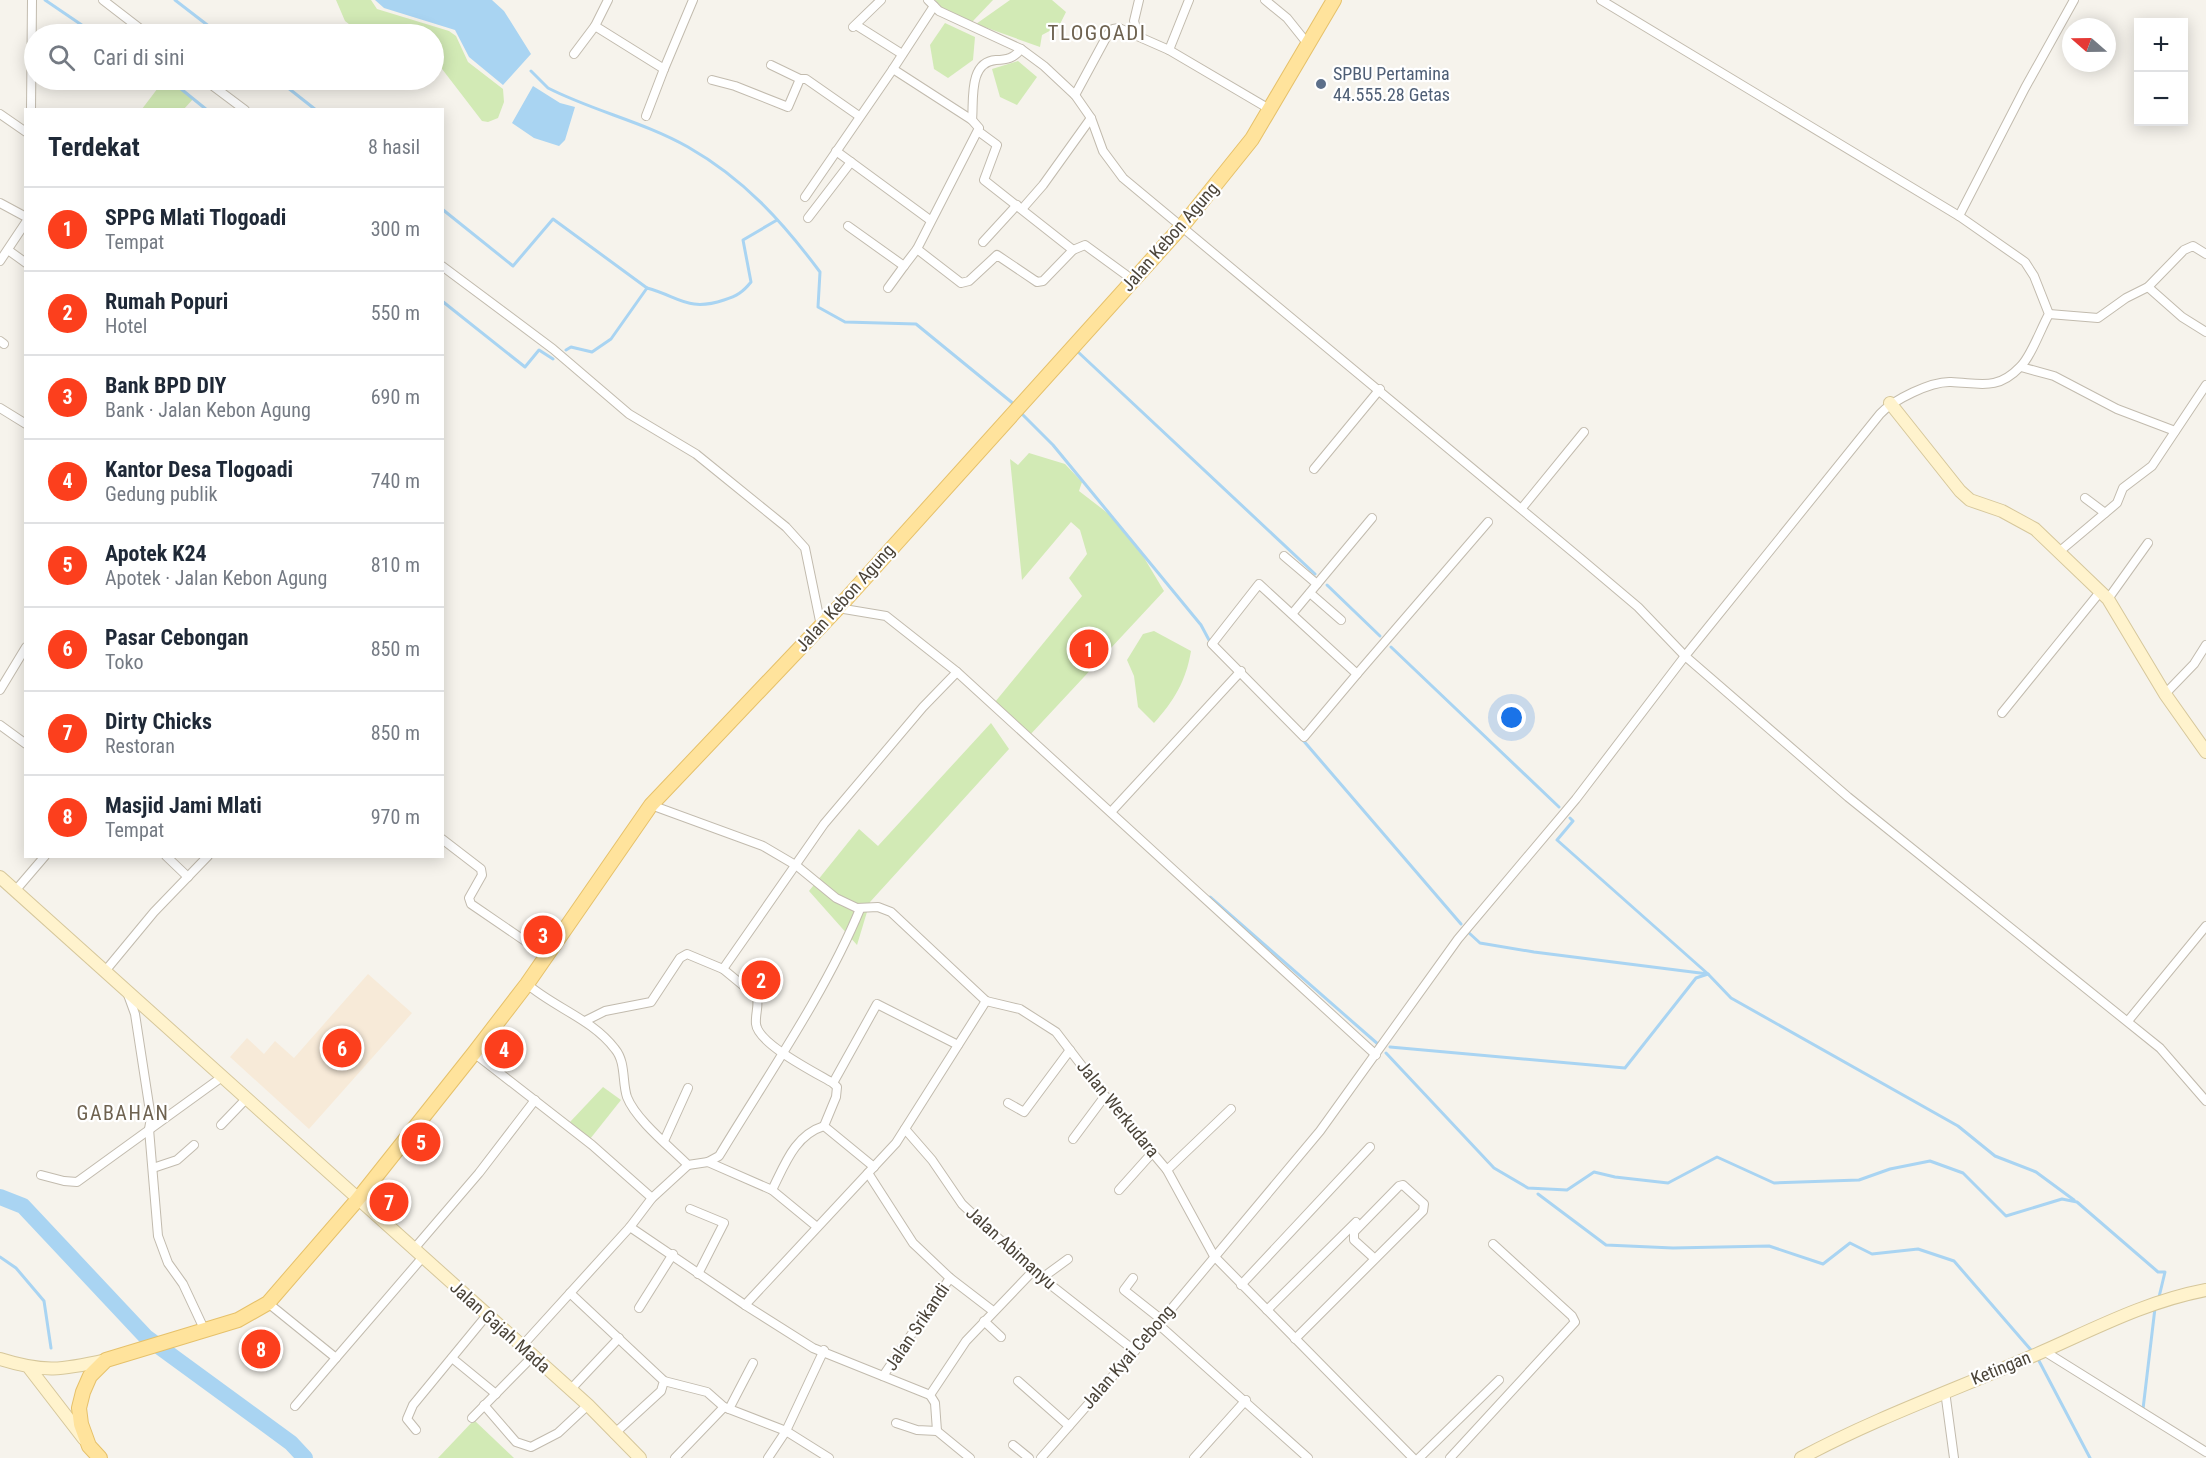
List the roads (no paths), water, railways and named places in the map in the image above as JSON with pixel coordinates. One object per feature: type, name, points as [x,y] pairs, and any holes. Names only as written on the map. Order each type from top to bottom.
[{"type":"main road","name":"Jalan Kebon Agung","points":[[106,1360],[238,1320],[268,1303],[358,1199],[474,1053],[547,956],[651,805],[838,608],[1183,225],[1252,139],[1334,0]]},
{"type":"main road","points":[[1890,403],[1965,495],[2021,520],[2060,551],[2104,596],[2165,694],[2206,752]]},
{"type":"main road","name":"Jalan Gajah Mada","points":[[0,877],[106,970],[487,1316],[588,1404],[614,1434],[640,1458]]},
{"type":"main road","name":"Ketingan","points":[[1801,1458],[1842,1436],[2044,1351],[2131,1311],[2168,1298],[2206,1290]]},
{"type":"main road","points":[[0,1359],[30,1368],[63,1370],[106,1360]]},
{"type":"main road","points":[[89,1446],[81,1424],[79,1408],[82,1392],[90,1376],[106,1360]]},
{"type":"main road","points":[[30,1368],[100,1458]]},
{"type":"street","points":[[32,0],[32,24]]},
{"type":"street","points":[[103,0],[134,24]]},
{"type":"street","points":[[574,54],[595,26],[608,0]]},
{"type":"street","points":[[646,116],[693,0]]},
{"type":"street","points":[[881,0],[854,26],[902,54]]},
{"type":"street","points":[[1138,35],[1134,21],[1139,0]]},
{"type":"street","points":[[1168,50],[1189,0]]},
{"type":"street","points":[[1265,0],[1287,18],[1307,43]]},
{"type":"street","points":[[1601,0],[1959,216],[2025,262],[2034,276],[2049,314],[2021,367],[1992,385],[1947,382],[1890,403]]},
{"type":"street","points":[[1959,216],[2025,88],[2074,0]]},
{"type":"street","points":[[804,197],[893,69],[931,3],[964,24],[1031,55],[1075,96],[1091,118],[1103,151],[1123,178],[1380,389],[1638,607],[1685,656],[1848,797],[2160,1048],[2206,1101]]},
{"type":"street","points":[[595,26],[664,69]]},
{"type":"street","points":[[1075,96],[1113,29],[1138,35],[1168,50],[1271,110]]},
{"type":"street","points":[[972,120],[975,80],[980,67],[993,60],[1009,59],[1021,49]]},
{"type":"street","points":[[771,65],[801,79],[806,79],[859,116]]},
{"type":"street","points":[[888,288],[916,249],[978,131],[978,126],[972,120],[893,69]]},
{"type":"street","points":[[712,80],[788,106],[801,79]]},
{"type":"street","points":[[31,90],[31,108]]},
{"type":"street","points":[[218,90],[242,108]]},
{"type":"street","points":[[0,114],[24,131]]},
{"type":"street","points":[[983,242],[1043,185],[1091,118]]},
{"type":"street","points":[[978,131],[997,145],[984,180],[1073,250]]},
{"type":"street","points":[[836,152],[930,220]]},
{"type":"street","points":[[808,218],[851,162]]},
{"type":"street","points":[[0,203],[24,219]]},
{"type":"street","points":[[0,261],[24,223]]},
{"type":"street","points":[[848,226],[904,266]]},
{"type":"street","points":[[916,249],[961,283],[965,283],[997,255],[1032,280],[1043,281],[1073,250],[1085,245],[1133,280]]},
{"type":"street","points":[[2049,314],[2098,318],[2131,294],[2148,287],[2184,250],[2193,246],[2206,254]]},
{"type":"street","points":[[8,250],[24,262]]},
{"type":"street","points":[[444,267],[553,349],[629,414],[696,454],[786,527],[805,548],[821,626]]},
{"type":"street","points":[[2148,287],[2182,317],[2206,332]]},
{"type":"street","points":[[2021,367],[2054,376],[2117,409],[2175,430]]},
{"type":"street","points":[[2060,551],[2117,503],[2123,488],[2152,466],[2206,384]]},
{"type":"street","points":[[1314,469],[1380,389]]},
{"type":"street","name":"Jalan Kyai Cebong","points":[[1041,1458],[1160,1322],[1320,1131],[1458,939],[1576,799],[1685,656],[1890,403]]},
{"type":"street","points":[[0,408],[24,423]]},
{"type":"street","points":[[1521,508],[1584,432]]},
{"type":"street","points":[[2085,498],[2105,513]]},
{"type":"street","points":[[1292,614],[1372,519]]},
{"type":"street","points":[[1357,674],[1259,584],[1212,644],[1304,737],[1488,522]]},
{"type":"street","points":[[2002,713],[2148,543]]},
{"type":"street","points":[[1284,556],[1317,584]]},
{"type":"street","points":[[1310,593],[1341,620]]},
{"type":"street","points":[[838,608],[886,616],[957,672],[1376,1055]]},
{"type":"street","points":[[2165,694],[2194,664],[2206,645]]},
{"type":"street","points":[[0,690],[24,650]]},
{"type":"street","points":[[1111,812],[1241,671]]},
{"type":"street","points":[[723,969],[797,866],[824,824],[855,785],[957,672]]},
{"type":"street","points":[[0,725],[24,743]]},
{"type":"street","points":[[651,805],[763,846],[797,866],[836,898],[860,909],[878,907],[891,912],[986,1001],[905,1129],[871,1170],[745,1305]]},
{"type":"street","points":[[444,841],[481,869],[482,875],[469,898],[471,904],[547,956]]},
{"type":"street","points":[[15,891],[43,858]]},
{"type":"street","points":[[168,858],[188,877]]},
{"type":"street","points":[[106,970],[122,949],[206,858]]},
{"type":"street","points":[[522,1346],[630,1227],[652,1198],[688,1165],[708,1162],[719,1156],[842,948],[860,909]]},
{"type":"street","points":[[2128,1021],[2206,926]]},
{"type":"street","points":[[585,1021],[605,1011],[651,1002],[680,958],[687,954],[723,969],[754,991],[758,1002],[757,1029],[781,1052],[837,1087],[836,1097],[824,1126],[804,1135],[786,1161],[772,1190]]},
{"type":"street","points":[[527,984],[551,1003],[585,1021],[616,1049],[621,1059],[627,1096],[633,1108],[688,1165]]},
{"type":"street","points":[[127,991],[135,1014],[151,1118],[149,1130],[158,1236],[168,1263],[183,1284],[205,1331]]},
{"type":"street","name":"Jalan Werkudara","points":[[986,1001],[1020,1009],[1056,1032],[1104,1096],[1167,1170],[1214,1256],[1240,1285],[1413,1458]]},
{"type":"street","points":[[833,1083],[877,1004],[958,1045]]},
{"type":"street","points":[[1008,1103],[1024,1112],[1070,1050]]},
{"type":"street","points":[[474,1053],[535,1100],[652,1198]]},
{"type":"street","points":[[41,1175],[64,1182],[77,1182],[222,1077]]},
{"type":"street","points":[[664,1141],[687,1088]]},
{"type":"street","points":[[1072,1139],[1104,1096]]},
{"type":"street","points":[[221,1125],[246,1099]]},
{"type":"street","points":[[295,1406],[418,1254],[535,1100]]},
{"type":"street","points":[[1167,1170],[1232,1109]]},
{"type":"street","points":[[824,1126],[871,1170],[907,1236],[950,1278],[993,1311]]},
{"type":"street","name":"Jalan Abimanyu","points":[[905,1129],[932,1160],[962,1204],[1033,1271],[1135,1351]]},
{"type":"street","points":[[153,1168],[177,1160],[194,1145]]},
{"type":"street","points":[[1240,1285],[1370,1147]]},
{"type":"street","points":[[1119,1190],[1153,1152]]},
{"type":"street","points":[[708,1162],[772,1190],[817,1227]]},
{"type":"street","points":[[1267,1310],[1398,1180]]},
{"type":"street","points":[[1295,1339],[1375,1259],[1425,1208],[1424,1204],[1403,1185],[1399,1186],[1354,1232],[1354,1240],[1375,1259]]},
{"type":"street","points":[[690,1209],[724,1223],[698,1274]]},
{"type":"street","points":[[630,1227],[813,1348],[825,1350],[930,1395],[935,1403],[937,1431]]},
{"type":"street","points":[[1450,1458],[1575,1322],[1572,1316],[1493,1244]]},
{"type":"street","points":[[639,1308],[673,1254]]},
{"type":"street","points":[[1042,1278],[1068,1259]]},
{"type":"street","points":[[930,1395],[966,1341],[1033,1271]]},
{"type":"street","name":"Jalan Srikandi","points":[[884,1376],[950,1278]]},
{"type":"street","points":[[1133,1278],[1124,1290],[1308,1458]]},
{"type":"street","points":[[570,1293],[664,1381],[708,1392],[727,1408],[786,1431],[830,1458]]},
{"type":"street","points":[[268,1303],[336,1358]]},
{"type":"street","points":[[416,1430],[408,1422],[408,1412],[487,1316]]},
{"type":"street","points":[[984,1321],[1001,1337]]},
{"type":"street","points":[[571,1389],[619,1338]]},
{"type":"street","points":[[768,1458],[786,1431],[825,1350]]},
{"type":"street","points":[[2044,1351],[2206,1452]]},
{"type":"street","points":[[472,1418],[533,1356]]},
{"type":"street","points":[[452,1358],[496,1394]]},
{"type":"street","points":[[675,1458],[727,1408],[753,1363]]},
{"type":"street","points":[[1419,1458],[1499,1380]]},
{"type":"street","points":[[614,1434],[661,1391],[664,1381]]},
{"type":"street","points":[[1018,1381],[1069,1426]]},
{"type":"street","points":[[1945,1391],[1953,1458]]},
{"type":"street","points":[[1198,1456],[1246,1400]]},
{"type":"street","points":[[484,1405],[516,1442],[531,1447],[558,1433],[588,1404]]},
{"type":"street","points":[[897,1423],[916,1430],[937,1431],[970,1458]]},
{"type":"street","points":[[1013,1445],[1029,1458]]},
{"type":"water","points":[[375,0],[492,0],[504,11],[531,54],[503,85],[469,57],[455,30],[444,27],[444,24],[436,24],[384,8]]},
{"type":"water","points":[[533,86],[560,103],[575,107],[565,140],[559,146],[534,138],[512,123]]},
{"type":"waterway","points":[[45,0],[80,24]]},
{"type":"waterway","points":[[175,0],[206,24]]},
{"type":"waterway","points":[[531,71],[548,88],[671,138],[708,159],[727,173],[761,202],[820,272],[818,307],[845,322],[916,324],[1015,405]]},
{"type":"waterway","points":[[182,90],[205,108]]},
{"type":"waterway","points":[[291,90],[313,108]]},
{"type":"waterway","points":[[444,211],[513,266],[553,219],[647,288]]},
{"type":"waterway","points":[[566,350],[571,347],[592,352],[611,339],[647,288],[693,304],[712,303],[733,297],[751,282],[743,240],[777,220]]},
{"type":"waterway","points":[[444,303],[525,367],[539,350],[553,359]]},
{"type":"waterway","points":[[1077,351],[1315,574]]},
{"type":"waterway","points":[[1020,412],[1053,445],[1201,625],[1209,640]]},
{"type":"waterway","points":[[1327,585],[1380,636]]},
{"type":"waterway","points":[[1391,647],[1559,807]]},
{"type":"waterway","points":[[1302,739],[1461,924]]},
{"type":"waterway","points":[[1390,1047],[1625,1068],[1696,978],[1708,974],[1557,840],[1573,821],[1570,818]]},
{"type":"waterway","points":[[1210,897],[1379,1045]]},
{"type":"waterway","points":[[1468,932],[1480,943],[1708,974],[1731,998],[1958,1126],[1995,1156],[2036,1172],[2074,1200]]},
{"type":"waterway","points":[[1386,1053],[1494,1168],[1528,1188],[1567,1190],[1594,1172],[1615,1177],[1668,1183],[1717,1157],[1774,1183],[1859,1180],[1890,1169],[1930,1161],[1963,1173],[2006,1216],[2062,1199],[2077,1202],[2158,1272],[2165,1272],[2159,1297]]},
{"type":"waterway","points":[[1538,1194],[1606,1245],[1673,1248],[1769,1246],[1823,1264],[1850,1243],[1872,1254],[1918,1249],[1954,1261],[2031,1350]]},
{"type":"waterway","points":[[0,1197],[23,1206],[146,1337],[291,1443],[305,1458]]},
{"type":"waterway","points":[[0,1257],[16,1268],[44,1301],[51,1348]]},
{"type":"waterway","points":[[2143,1409],[2155,1308]]},
{"type":"waterway","points":[[2038,1359],[2090,1458]]},
{"type":"place","name":"SPBU Pertamina 44.555.28 Getas","points":[[1321,84]]},
{"type":"place","name":"SPPG Mlati Tlogoadi","points":[[1089,649]]},
{"type":"place","name":"Bank BPD DIY","points":[[543,935]]},
{"type":"place","name":"Rumah Popuri","points":[[761,980]]},
{"type":"place","name":"Pasar Cebongan","points":[[342,1048]]},
{"type":"place","name":"Kantor Desa Tlogoadi","points":[[504,1049]]},
{"type":"place","name":"Apotek K24","points":[[421,1142]]},
{"type":"place","name":"Dirty Chicks","points":[[389,1202]]},
{"type":"place","name":"Masjid Jami Mlati","points":[[261,1349]]},
{"type":"district","name":"TLOGOADI","points":[[1097,33]]},
{"type":"district","name":"GABAHAN","points":[[123,1113]]}]
